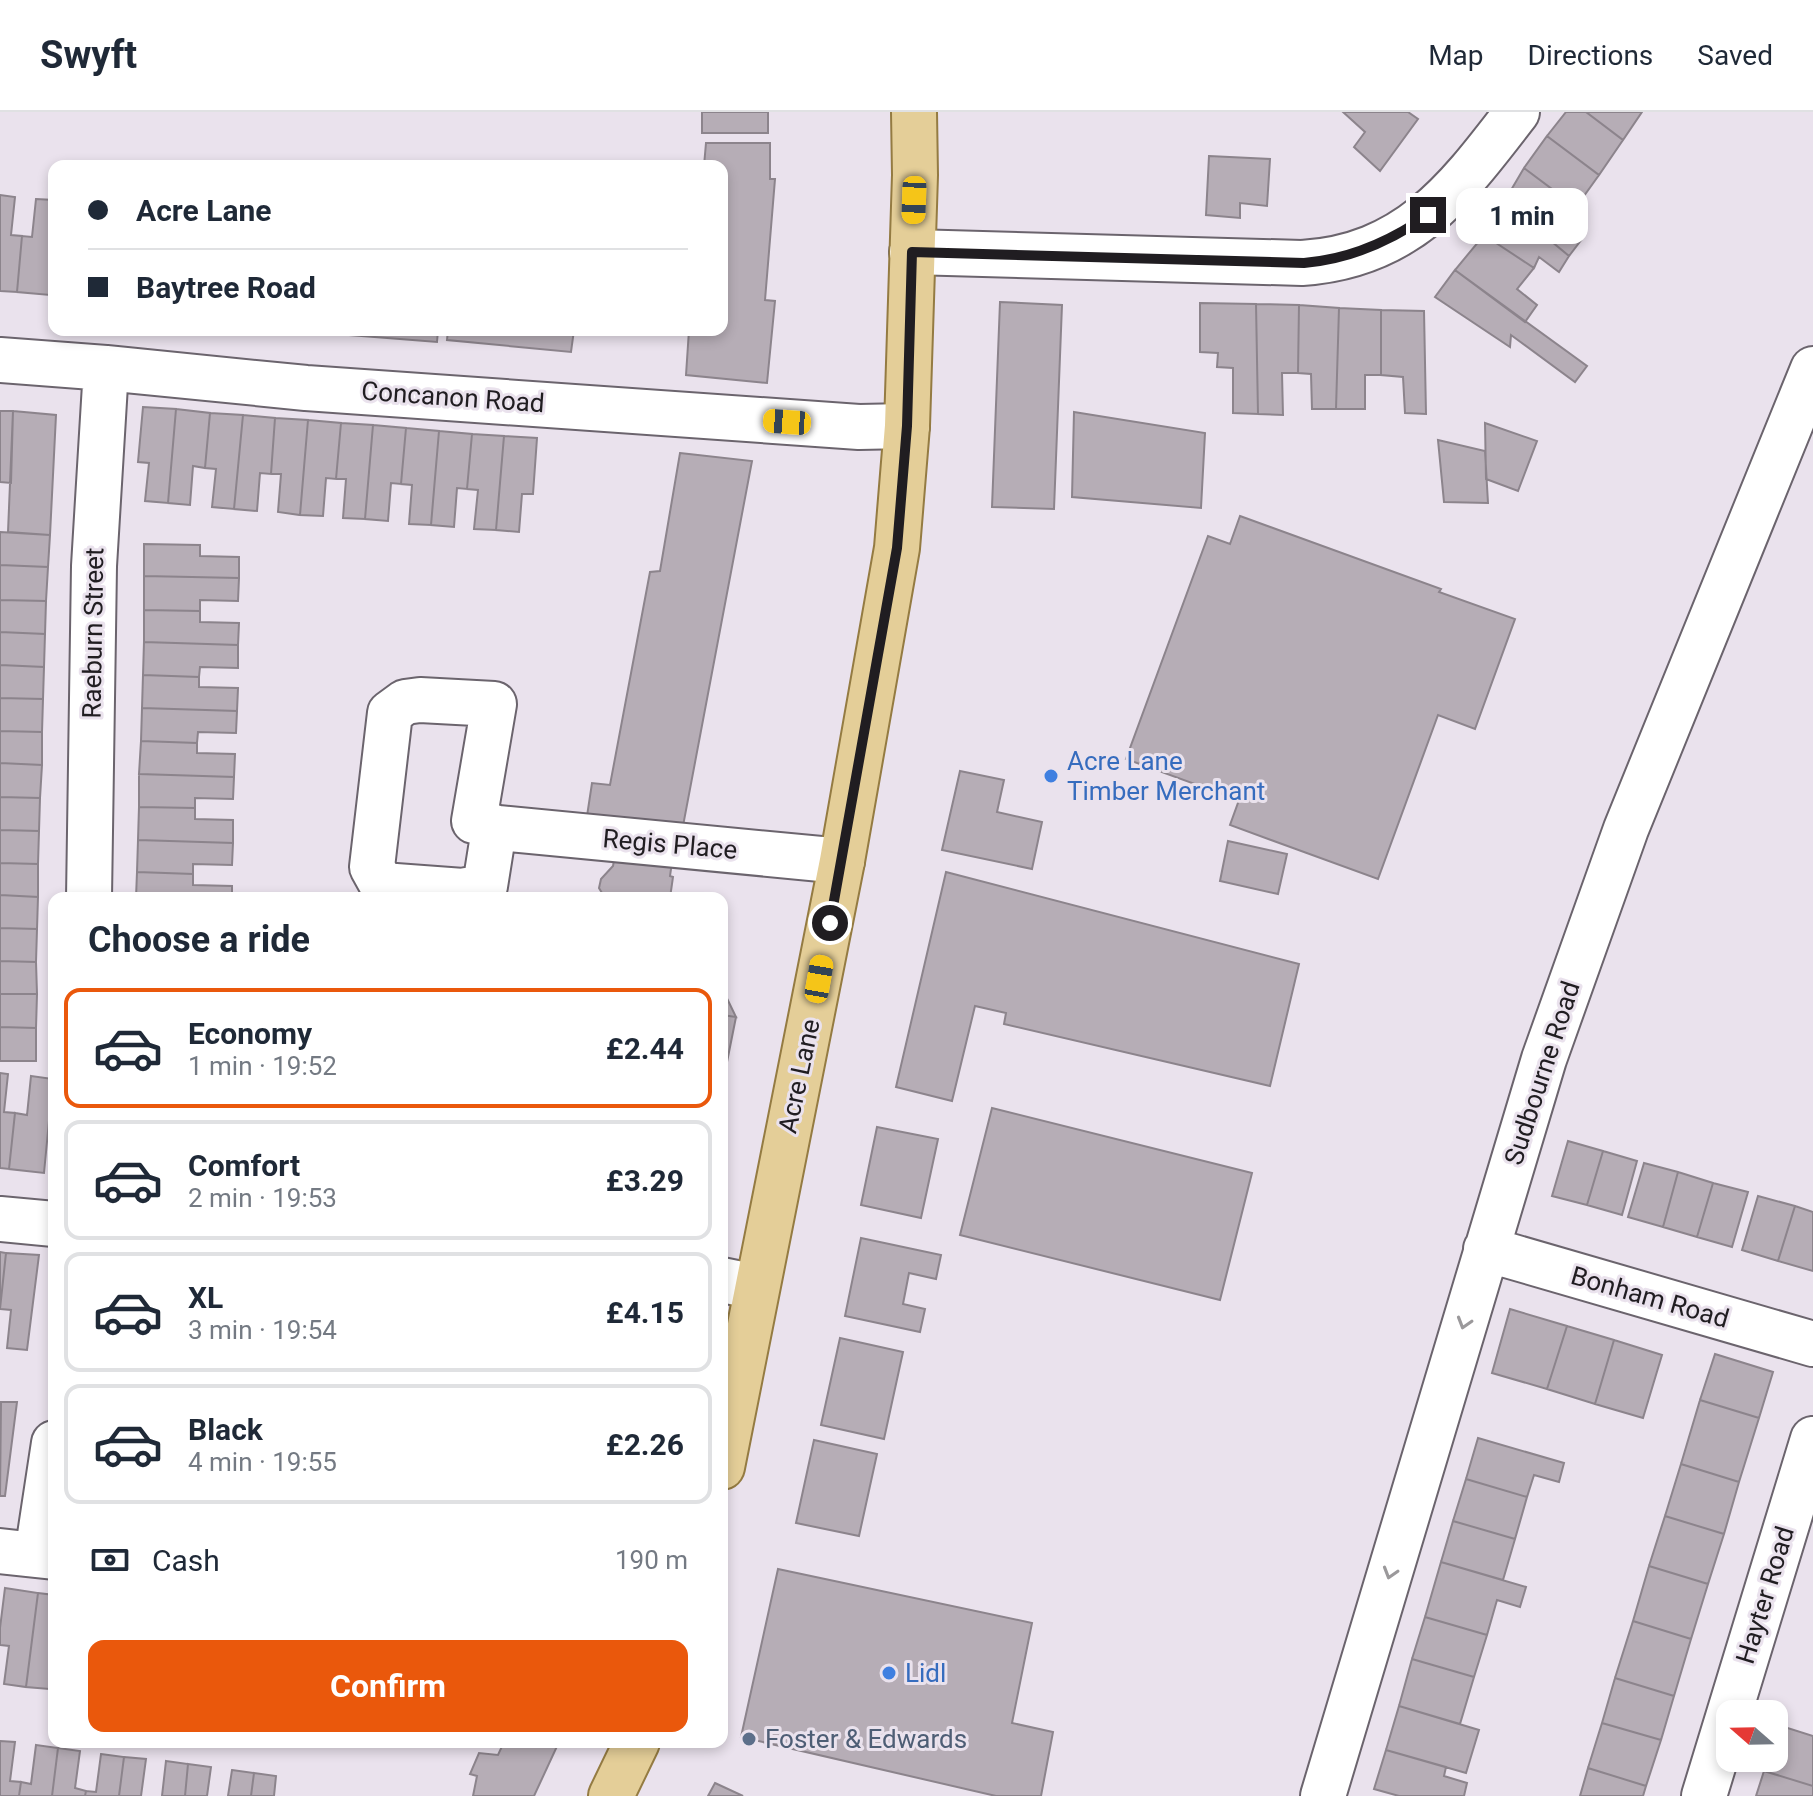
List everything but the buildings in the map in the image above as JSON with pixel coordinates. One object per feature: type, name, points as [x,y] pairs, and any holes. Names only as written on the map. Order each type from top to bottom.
[{"type":"main road","name":"Acre Lane","points":[[728,1402],[739,1283],[842,861],[897,548],[907,426],[915,175],[914,112]]},
{"type":"main road","points":[[611,1796],[634,1748]]},
{"type":"street","points":[[912,252],[1302,263],[1334,260],[1396,236],[1428,215],[1463,182],[1517,112]]},
{"type":"street","name":"Concanon Road","points":[[0,360],[306,388],[859,427],[907,426]]},
{"type":"street","name":"Raeburn Street","points":[[89,892],[94,577],[106,368]]},
{"type":"street","name":"Sudbourne Road","points":[[1323,1796],[1544,1059],[1626,829],[1813,369]]},
{"type":"street","points":[[420,700],[494,704],[474,821],[498,828],[492,842],[485,886],[463,891],[382,885],[372,867],[390,713],[405,702],[420,700]]},
{"type":"street","name":"Regis Place","points":[[498,828],[842,861]]},
{"type":"street","points":[[0,1219],[48,1223]]},
{"type":"street","name":"Bonham Road","points":[[1486,1249],[1813,1344]]},
{"type":"street","name":"Hayter Road","points":[[1704,1796],[1813,1439]]},
{"type":"street","points":[[30,1554],[48,1471]]},
{"type":"place","name":"Acre Lane Timber Merchant","points":[[1051,776]]},
{"type":"place","name":"Lidl","points":[[889,1673]]},
{"type":"place","name":"Foster & Edwards","points":[[749,1739]]},
{"type":"route","points":[[830,923],[897,548],[907,426],[912,252],[1304,263],[1334,260],[1396,236],[1428,215]]}]
